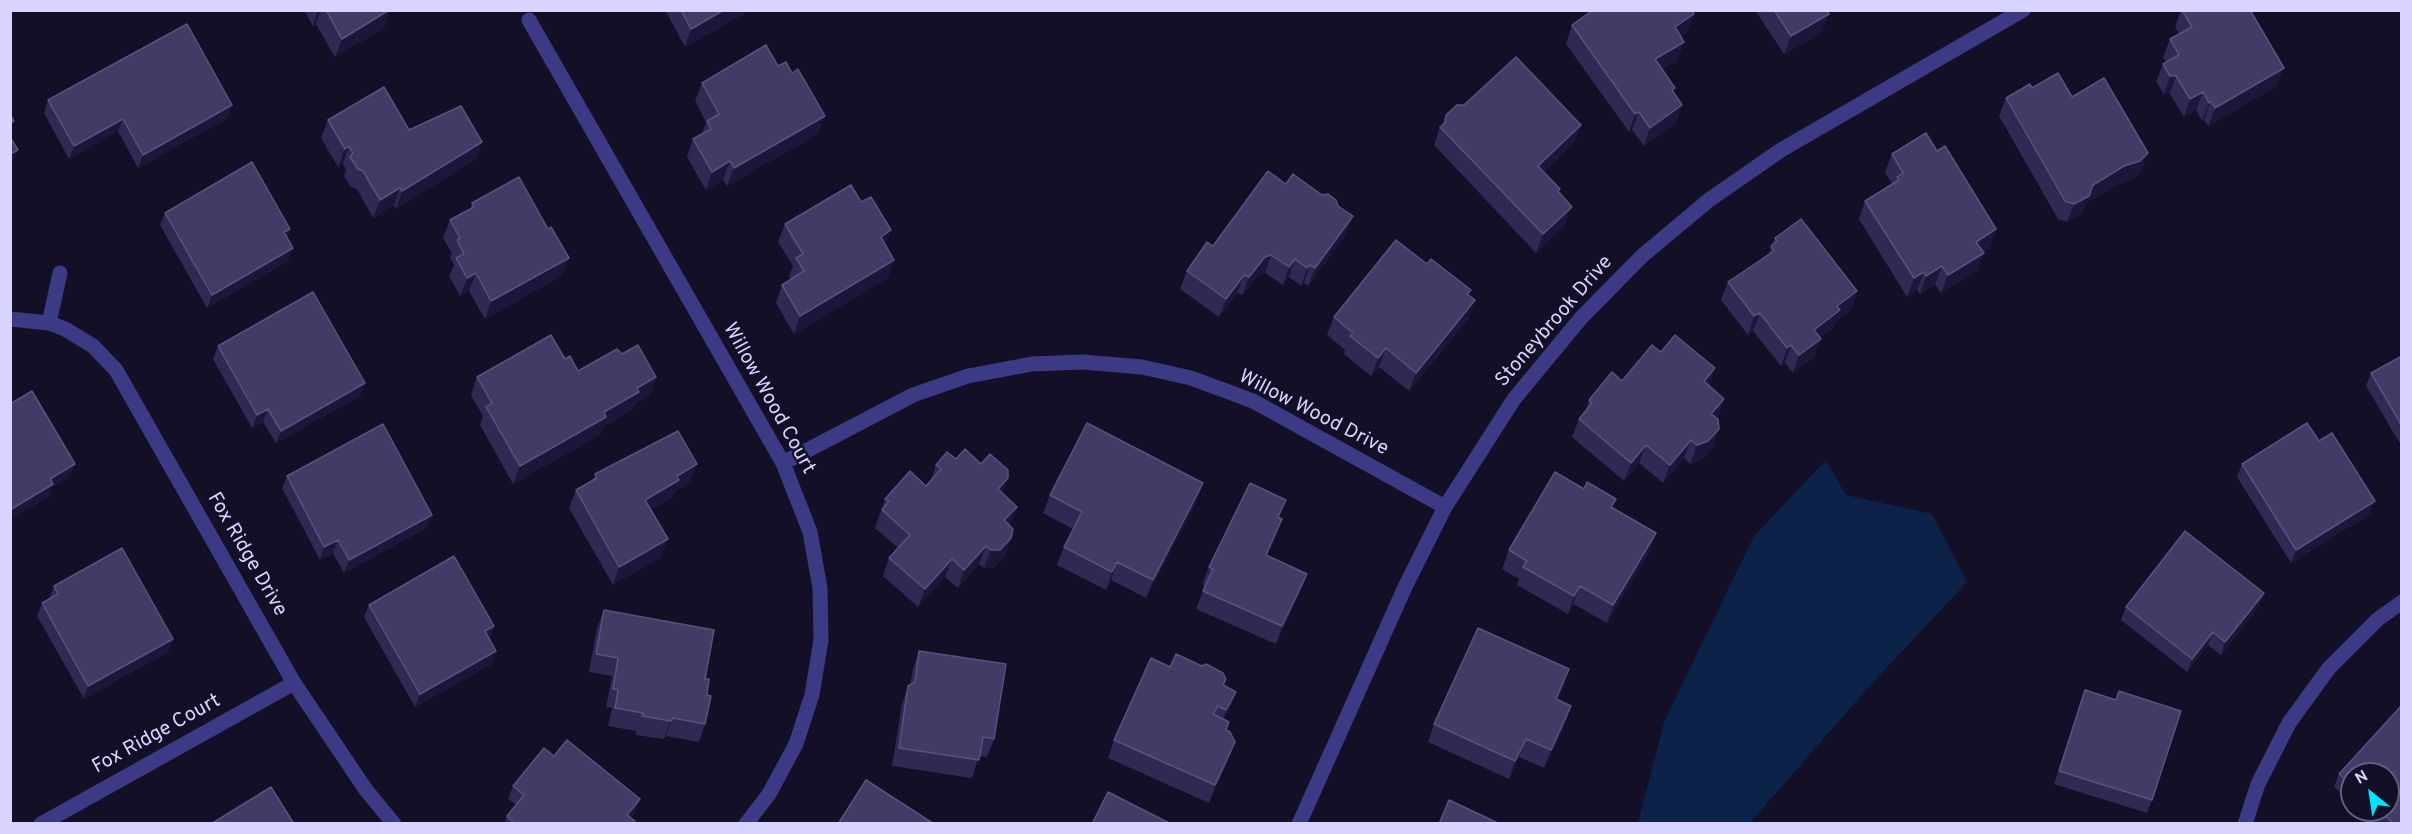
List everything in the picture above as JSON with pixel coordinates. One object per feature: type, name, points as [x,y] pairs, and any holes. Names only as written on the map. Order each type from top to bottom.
[{"type":"street","name":"Stoneybrook Drive","points":[[1299,824],[1405,587],[1445,507],[1514,399],[1581,318],[1642,256],[1709,200],[1781,150],[2023,10]]},
{"type":"street","name":"Willow Wood Court","points":[[530,20],[783,463],[810,532],[820,588],[821,640],[812,695],[796,744],[769,794],[746,824]]},
{"type":"street","points":[[49,324],[60,273]]},
{"type":"street","name":"Fox Ridge Drive","points":[[10,319],[49,324],[65,329],[93,346],[116,370],[294,682],[366,790],[394,824]]},
{"type":"street","name":"Willow Wood Drive","points":[[783,463],[904,399],[968,376],[1032,364],[1083,362],[1142,367],[1191,378],[1253,401],[1445,507]]},
{"type":"street","points":[[2245,824],[2258,783],[2289,723],[2330,668],[2378,620],[2402,602]]},
{"type":"street","name":"Fox Ridge Court","points":[[41,824],[294,682]]},
{"type":"water","points":[[1826,460],[1846,495],[1932,514],[1967,582],[1867,689],[1750,823],[1638,823],[1664,722],[1754,536]]},
{"type":"building","points":[[326,10],[389,10],[342,39]]},
{"type":"building","points":[[681,10],[724,10],[691,29]]},
{"type":"building","points":[[1593,10],[1692,10],[1694,14],[1675,27],[1684,42],[1655,59],[1675,88],[1672,90],[1682,105],[1650,128],[1639,112],[1635,114],[1572,25]]},
{"type":"building","points":[[1774,10],[1827,10],[1829,14],[1791,36]]},
{"type":"building","points":[[2182,10],[2250,10],[2284,68],[2215,108],[2203,92],[2190,99],[2176,76],[2170,76],[2163,64],[2179,55],[2170,39],[2192,27]]},
{"type":"building","points":[[187,24],[232,105],[143,155],[123,119],[74,146],[48,100]]},
{"type":"building","points":[[766,45],[778,66],[786,62],[792,73],[798,69],[825,116],[734,168],[730,161],[712,172],[693,139],[711,129],[707,121],[719,114],[702,83]]},
{"type":"building","points":[[1516,57],[1581,125],[1538,166],[1560,189],[1558,191],[1572,207],[1543,234],[1440,127],[1445,123],[1446,115],[1457,105],[1464,105]]},
{"type":"building","points":[[2058,73],[2072,97],[2104,78],[2148,153],[2140,161],[2124,166],[2093,185],[2089,196],[2074,204],[2065,201],[2006,98],[2030,84],[2032,88]]},
{"type":"building","points":[[384,87],[409,130],[461,106],[482,142],[402,191],[400,188],[380,200],[363,171],[358,169],[350,157],[353,153],[349,146],[345,149],[328,120]]},
{"type":"building","points":[[1926,133],[1937,151],[1945,146],[1996,229],[1976,242],[1984,253],[1948,275],[1942,266],[1926,276],[1924,272],[1914,278],[1865,201],[1899,180],[1897,177],[1903,173],[1892,154]]},
{"type":"building","points":[[10,137],[18,150],[10,154]]},
{"type":"building","points":[[252,162],[290,229],[284,232],[293,248],[212,295],[165,213]]},
{"type":"building","points":[[1268,171],[1286,184],[1293,174],[1322,195],[1328,194],[1336,200],[1338,206],[1353,216],[1315,268],[1310,265],[1307,268],[1295,259],[1289,267],[1271,255],[1265,257],[1249,277],[1244,275],[1226,299],[1187,271],[1207,242],[1213,246]]},
{"type":"building","points":[[519,177],[548,229],[551,227],[569,258],[491,301],[476,273],[467,278],[456,258],[464,254],[457,240],[460,238],[450,220],[474,207],[472,203]]},
{"type":"building","points":[[851,185],[861,202],[871,197],[891,230],[881,237],[894,260],[800,316],[782,285],[804,271],[796,258],[803,254],[785,224]]},
{"type":"building","points":[[1801,219],[1857,291],[1837,306],[1840,310],[1814,330],[1821,339],[1799,355],[1791,345],[1787,348],[1760,313],[1754,316],[1728,282],[1774,251],[1771,246],[1777,241],[1775,238]]},
{"type":"building","points":[[1396,240],[1427,264],[1431,259],[1471,290],[1467,294],[1475,300],[1416,373],[1386,348],[1378,358],[1350,336],[1353,333],[1334,317]]},
{"type":"building","points":[[313,292],[365,383],[281,431],[268,409],[257,415],[218,346]]},
{"type":"building","points":[[551,335],[565,359],[570,356],[578,371],[617,349],[622,354],[638,345],[656,377],[637,388],[639,392],[604,412],[606,417],[520,466],[486,407],[492,403],[477,377]]},
{"type":"building","points":[[1675,335],[1715,368],[1704,381],[1724,399],[1711,414],[1718,419],[1719,429],[1708,441],[1697,445],[1691,440],[1670,465],[1646,445],[1631,463],[1579,419],[1592,403],[1589,400],[1612,372],[1622,381],[1652,345],[1661,352]]},
{"type":"building","points":[[2402,356],[2402,426],[2371,373]]},
{"type":"building","points":[[32,391],[75,464],[50,479],[53,484],[10,510],[10,404]]},
{"type":"building","points":[[1087,423],[1203,483],[1153,580],[1117,562],[1112,572],[1064,547],[1082,512],[1050,495]]},
{"type":"building","points":[[2307,423],[2319,441],[2332,433],[2375,501],[2296,550],[2242,464]]},
{"type":"building","points":[[383,424],[432,515],[349,560],[338,540],[324,547],[287,476]]},
{"type":"building","points":[[678,431],[697,464],[677,476],[679,480],[645,500],[668,539],[619,567],[576,490],[597,478],[595,474]]},
{"type":"building","points":[[965,449],[981,464],[990,454],[1008,470],[1008,478],[998,489],[1017,507],[1004,520],[1013,529],[1011,538],[1000,550],[991,550],[986,546],[964,570],[952,559],[925,589],[889,558],[910,535],[882,510],[889,501],[885,499],[910,471],[926,486],[941,469],[936,465],[947,452],[956,459]]},
{"type":"building","points":[[1555,472],[1584,489],[1587,482],[1616,499],[1611,507],[1656,533],[1613,605],[1580,586],[1574,596],[1523,567],[1527,561],[1509,550]]},
{"type":"building","points":[[1250,483],[1286,500],[1278,517],[1282,519],[1266,555],[1307,574],[1282,626],[1203,591],[1213,569],[1209,567]]},
{"type":"building","points":[[2185,531],[2264,593],[2225,642],[2213,632],[2192,659],[2126,607]]},
{"type":"building","points":[[122,548],[173,639],[88,686],[42,603],[58,594],[54,586]]},
{"type":"building","points":[[454,556],[494,626],[485,631],[496,651],[420,694],[369,605]]},
{"type":"building","points":[[604,610],[714,630],[705,679],[709,679],[707,695],[711,696],[705,724],[673,718],[671,721],[642,716],[643,713],[615,708],[618,690],[613,689],[618,658],[596,654]]},
{"type":"building","points":[[1478,628],[1569,669],[1556,699],[1571,706],[1551,750],[1526,739],[1515,761],[1434,724]]},
{"type":"building","points":[[919,651],[1006,664],[994,739],[983,737],[979,760],[899,748],[908,686],[915,682]]},
{"type":"building","points":[[1176,654],[1202,666],[1206,664],[1223,673],[1226,679],[1223,685],[1236,692],[1226,710],[1218,706],[1213,714],[1229,722],[1226,730],[1230,732],[1235,742],[1215,785],[1114,740],[1151,658],[1170,667]]},
{"type":"building","points":[[2085,690],[2116,700],[2119,691],[2181,711],[2152,800],[2059,771]]},
{"type":"building","points":[[2402,705],[2402,824],[2392,822],[2400,822],[2400,762],[2350,762]]},
{"type":"building","points":[[567,740],[640,799],[627,815],[635,821],[632,824],[515,824],[507,816],[524,795],[513,786],[544,748],[554,756]]},
{"type":"building","points":[[866,780],[934,824],[838,824]]},
{"type":"building","points":[[271,787],[294,824],[211,824]]},
{"type":"building","points":[[1108,792],[1171,824],[1092,824]]},
{"type":"building","points":[[1449,800],[1500,824],[1439,824]]}]
